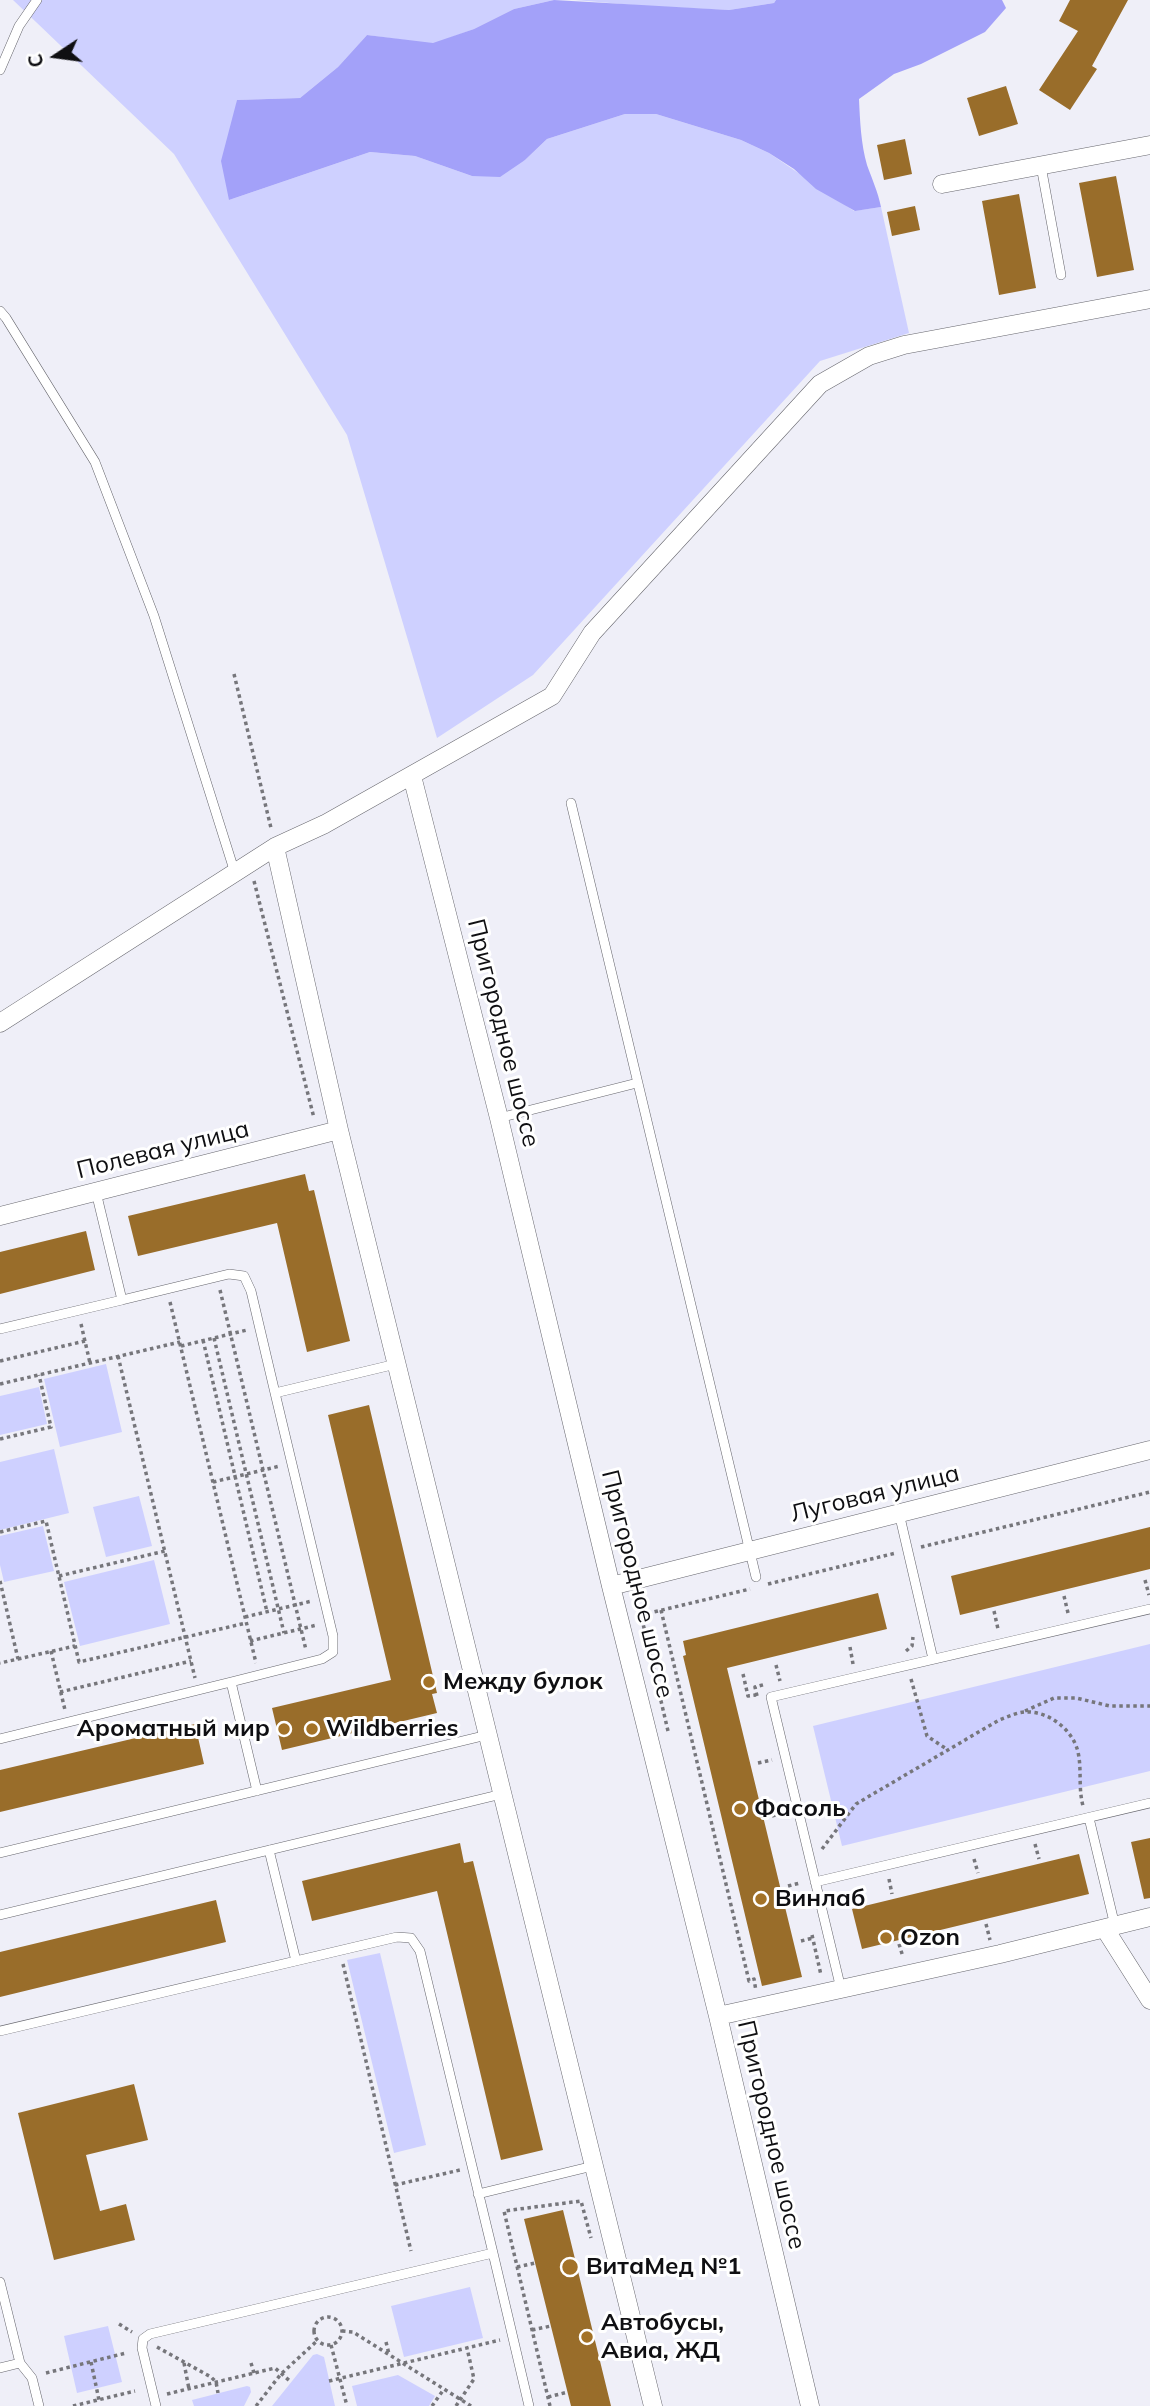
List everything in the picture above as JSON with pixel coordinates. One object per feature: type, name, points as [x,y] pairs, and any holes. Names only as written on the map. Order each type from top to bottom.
[{"type":"street","points":[[942,184],[1150,145]]},
{"type":"street","points":[[0,1023],[275,847],[325,824],[552,696],[592,633],[820,384],[869,356],[904,345],[1150,299]]},
{"type":"street","name":"Пригородное шоссе","points":[[412,776],[499,1118],[718,2016],[810,2406]]},
{"type":"street","points":[[275,847],[339,1130],[653,2406]]},
{"type":"street","name":"Полевая улица","points":[[0,1216],[339,1130]]},
{"type":"street","name":"Луговая улица","points":[[611,1586],[1150,1450]]},
{"type":"street","points":[[718,2016],[1150,1917]]},
{"type":"street","points":[[1110,1928],[1150,2000]]},
{"type":"lane","points":[[0,70],[19,26],[37,0]]},
{"type":"lane","points":[[1041,166],[1061,275]]},
{"type":"lane","points":[[0,312],[95,462],[153,616],[242,868]]},
{"type":"lane","points":[[571,803],[756,1577]]},
{"type":"lane","points":[[499,1118],[637,1083]]},
{"type":"lane","points":[[96,1192],[122,1300]]},
{"type":"lane","points":[[0,1329],[229,1274],[244,1276],[251,1291],[260,1327],[333,1636],[333,1652],[322,1659],[0,1739]]},
{"type":"lane","points":[[275,1393],[396,1364]]},
{"type":"lane","points":[[899,1513],[933,1659]]},
{"type":"lane","points":[[841,1989],[771,1697],[1150,1609]]},
{"type":"lane","points":[[231,1682],[257,1791]]},
{"type":"lane","points":[[0,1853],[487,1735]]},
{"type":"lane","points":[[0,1915],[502,1794]]},
{"type":"lane","points":[[815,1882],[1150,1803]]},
{"type":"lane","points":[[1088,1818],[1110,1928]]},
{"type":"lane","points":[[269,1850],[296,1961]]},
{"type":"lane","points":[[0,2031],[397,1937],[411,1938],[420,1951],[529,2406]]},
{"type":"lane","points":[[478,2194],[593,2166]]},
{"type":"lane","points":[[155,2402],[142,2348],[143,2339],[150,2334],[493,2253]]},
{"type":"lane","points":[[0,2282],[20,2363],[33,2378],[39,2406]]},
{"type":"lane","points":[[0,2368],[20,2363]]},
{"type":"path","points":[[234,674],[275,847]]},
{"type":"path","points":[[242,868],[319,1135]]},
{"type":"path","points":[[217,1277],[309,1663]]},
{"type":"path","points":[[167,1289],[259,1675]]},
{"type":"path","points":[[78,1310],[90,1363]]},
{"type":"path","points":[[0,1384],[260,1327]]},
{"type":"path","points":[[214,1338],[284,1633]]},
{"type":"path","points":[[203,1340],[267,1612]]},
{"type":"path","points":[[0,1361],[85,1341]]},
{"type":"path","points":[[118,1356],[198,1690]]},
{"type":"path","points":[[0,1439],[51,1427],[39,1375]]},
{"type":"path","points":[[213,1482],[292,1463]]},
{"type":"path","points":[[0,1532],[46,1521],[79,1662],[246,1623]]},
{"type":"path","points":[[59,1576],[165,1551]]},
{"type":"path","points":[[894,1553],[897,1566]]},
{"type":"path","points":[[1145,1580],[1150,1594]]},
{"type":"path","points":[[0,1581],[18,1659]]},
{"type":"path","points":[[1056,1616],[1068,1613],[1064,1596]]},
{"type":"path","points":[[245,1617],[324,1598]]},
{"type":"path","points":[[661,1610],[749,1981],[754,1979],[756,1991]]},
{"type":"path","points":[[988,1632],[998,1629],[994,1611]]},
{"type":"path","points":[[250,1641],[330,1622]]},
{"type":"path","points":[[910,1625],[912,1646],[903,1652],[927,1736],[948,1750]]},
{"type":"path","points":[[0,1664],[75,1646]]},
{"type":"path","points":[[841,1667],[853,1664],[850,1647]]},
{"type":"path","points":[[51,1651],[67,1722]]},
{"type":"path","points":[[60,1692],[191,1661]]},
{"type":"path","points":[[776,1665],[780,1681]]},
{"type":"path","points":[[743,1674],[748,1696],[756,1695]]},
{"type":"path","points":[[759,1708],[755,1687],[767,1684]]},
{"type":"path","points":[[802,1894],[795,1861],[810,1857],[826,1847],[856,1804],[999,1720],[1054,1699],[1076,1698],[1110,1706],[1150,1706]]},
{"type":"path","points":[[1023,1712],[1038,1713],[1071,1732],[1078,1751],[1079,1784],[1088,1818]]},
{"type":"path","points":[[758,1763],[772,1760]]},
{"type":"path","points":[[772,1816],[784,1814]]},
{"type":"path","points":[[1025,1846],[1046,1841]]},
{"type":"path","points":[[1035,1844],[1039,1859]]},
{"type":"path","points":[[962,1861],[984,1856]]},
{"type":"path","points":[[974,1858],[978,1873]]},
{"type":"path","points":[[892,1894],[889,1879],[901,1876]]},
{"type":"path","points":[[788,1886],[800,1883]]},
{"type":"path","points":[[986,1924],[990,1942]]},
{"type":"path","points":[[810,1927],[821,1975]]},
{"type":"path","points":[[802,1941],[813,1938]]},
{"type":"path","points":[[899,1944],[904,1963]]},
{"type":"path","points":[[340,1951],[411,2251]]},
{"type":"path","points":[[395,2185],[472,2167]]},
{"type":"path","points":[[550,2406],[504,2211],[581,2201],[591,2240]]},
{"type":"path","points":[[517,2267],[535,2263]]},
{"type":"path","points":[[325,2317],[337,2320],[342,2331],[337,2342],[325,2345],[318,2340],[314,2331],[316,2325],[325,2317]]},
{"type":"path","points":[[119,2324],[211,2377],[216,2382],[218,2393]]},
{"type":"path","points":[[329,2381],[551,2326]]},
{"type":"path","points":[[342,2331],[352,2332],[471,2406]]},
{"type":"path","points":[[256,2406],[281,2374],[318,2340]]},
{"type":"path","points":[[386,2342],[389,2354]]},
{"type":"path","points":[[331,2345],[347,2406]]},
{"type":"path","points":[[441,2348],[443,2354]]},
{"type":"path","points":[[456,2406],[474,2379],[467,2348]]},
{"type":"path","points":[[46,2373],[126,2353]]},
{"type":"path","points":[[91,2362],[99,2400]]},
{"type":"path","points":[[184,2362],[189,2389]]},
{"type":"path","points":[[251,2363],[254,2373]]},
{"type":"path","points":[[155,2402],[189,2389],[275,2368],[291,2382]]},
{"type":"path","points":[[432,2406],[444,2389]]},
{"type":"path","points":[[73,2406],[135,2391]]},
{"type":"path","points":[[548,2397],[568,2392]]},
{"type":"shaded area","points":[[13,0],[554,0],[514,9],[474,29],[433,44],[367,35],[338,67],[300,98],[237,100],[229,200],[370,152],[415,156],[472,176],[525,160],[547,139],[625,114],[656,114],[741,140],[769,153],[854,211],[881,207],[909,333],[820,361],[533,675],[437,738],[347,435],[174,154]]},
{"type":"shaded area","points":[[554,0],[729,10],[774,3],[776,0],[1002,0],[1006,8],[985,32],[921,64],[894,74],[859,99],[865,157],[881,207],[855,211],[816,189],[794,169],[769,153],[741,140],[656,114],[625,114],[547,139],[525,160],[500,177],[472,176],[415,156],[370,152],[229,200],[221,161],[237,100],[300,98],[338,67],[367,35],[433,43],[474,29],[514,9]]},
{"type":"shaded area","points":[[575,0],[776,0],[774,3],[729,10]]},
{"type":"shaded area","points":[[106,1364],[122,1432],[60,1447],[44,1379]]},
{"type":"shaded area","points":[[39,1387],[47,1424],[0,1435],[0,1396]]},
{"type":"shaded area","points":[[54,1449],[69,1513],[0,1530],[0,1462]]},
{"type":"shaded area","points":[[139,1496],[152,1546],[106,1557],[93,1507]]},
{"type":"shaded area","points":[[43,1526],[54,1571],[4,1582],[0,1565],[0,1536]]},
{"type":"shaded area","points":[[154,1560],[170,1624],[80,1646],[64,1582]]},
{"type":"shaded area","points":[[1150,1644],[1150,1771],[842,1846],[813,1726]]},
{"type":"shaded area","points":[[380,1953],[426,2145],[394,2153],[347,1960]]},
{"type":"shaded area","points":[[470,2287],[483,2338],[404,2357],[391,2306]]},
{"type":"shaded area","points":[[108,2326],[122,2382],[77,2393],[64,2336]]},
{"type":"shaded area","points":[[313,2355],[324,2357],[335,2406],[272,2406]]},
{"type":"shaded area","points":[[398,2375],[435,2396],[429,2406],[357,2406],[352,2386]]},
{"type":"shaded area","points":[[247,2386],[251,2392],[244,2406],[194,2406],[192,2400]]},
{"type":"building","points":[[1070,0],[1128,0],[1092,66],[1097,69],[1070,110],[1039,90],[1078,31],[1059,21]]},
{"type":"building","points":[[1006,86],[1018,124],[979,136],[967,98]]},
{"type":"building","points":[[905,139],[912,174],[884,180],[877,145]]},
{"type":"building","points":[[1116,176],[1134,270],[1097,277],[1079,183]]},
{"type":"building","points":[[1019,194],[1036,288],[999,295],[982,201]]},
{"type":"building","points":[[915,206],[920,230],[892,236],[887,212]]},
{"type":"building","points":[[305,1174],[309,1191],[314,1190],[350,1341],[307,1352],[277,1223],[138,1256],[128,1216]]},
{"type":"building","points":[[86,1231],[95,1270],[0,1294],[0,1252]]},
{"type":"building","points":[[369,1405],[437,1693],[432,1694],[437,1713],[282,1750],[272,1708],[391,1680],[328,1415]]},
{"type":"building","points":[[1150,1527],[1150,1569],[960,1615],[951,1576]]},
{"type":"building","points":[[878,1593],[887,1629],[727,1668],[802,1977],[762,1986],[683,1656],[686,1655],[683,1641]]},
{"type":"building","points":[[195,1724],[204,1764],[0,1812],[0,1770]]},
{"type":"building","points":[[1150,1838],[1150,1898],[1144,1899],[1131,1842]]},
{"type":"building","points":[[460,1843],[464,1863],[473,1861],[543,2150],[501,2160],[437,1891],[312,1921],[302,1881]]},
{"type":"building","points":[[1079,1854],[1089,1894],[862,1949],[852,1909]]},
{"type":"building","points":[[216,1900],[226,1942],[0,1997],[0,1952]]},
{"type":"building","points":[[134,2084],[148,2140],[86,2155],[100,2211],[126,2204],[135,2240],[54,2260],[18,2113]]},
{"type":"building","points":[[563,2210],[611,2406],[571,2406],[524,2219]]},
{"type":"place","name":"Между булок","points":[[429,1682]]},
{"type":"place","name":"Ароматный мир","points":[[284,1729]]},
{"type":"place","name":"Wildberries","points":[[312,1729]]},
{"type":"place","name":"Фасоль","points":[[740,1809]]},
{"type":"place","name":"Винлаб","points":[[761,1899]]},
{"type":"place","name":"Ozon","points":[[886,1938]]},
{"type":"place","name":"ВитаМед №1","points":[[570,2267]]},
{"type":"place","name":"Автобусы, Авиа, ЖД","points":[[587,2337]]}]
